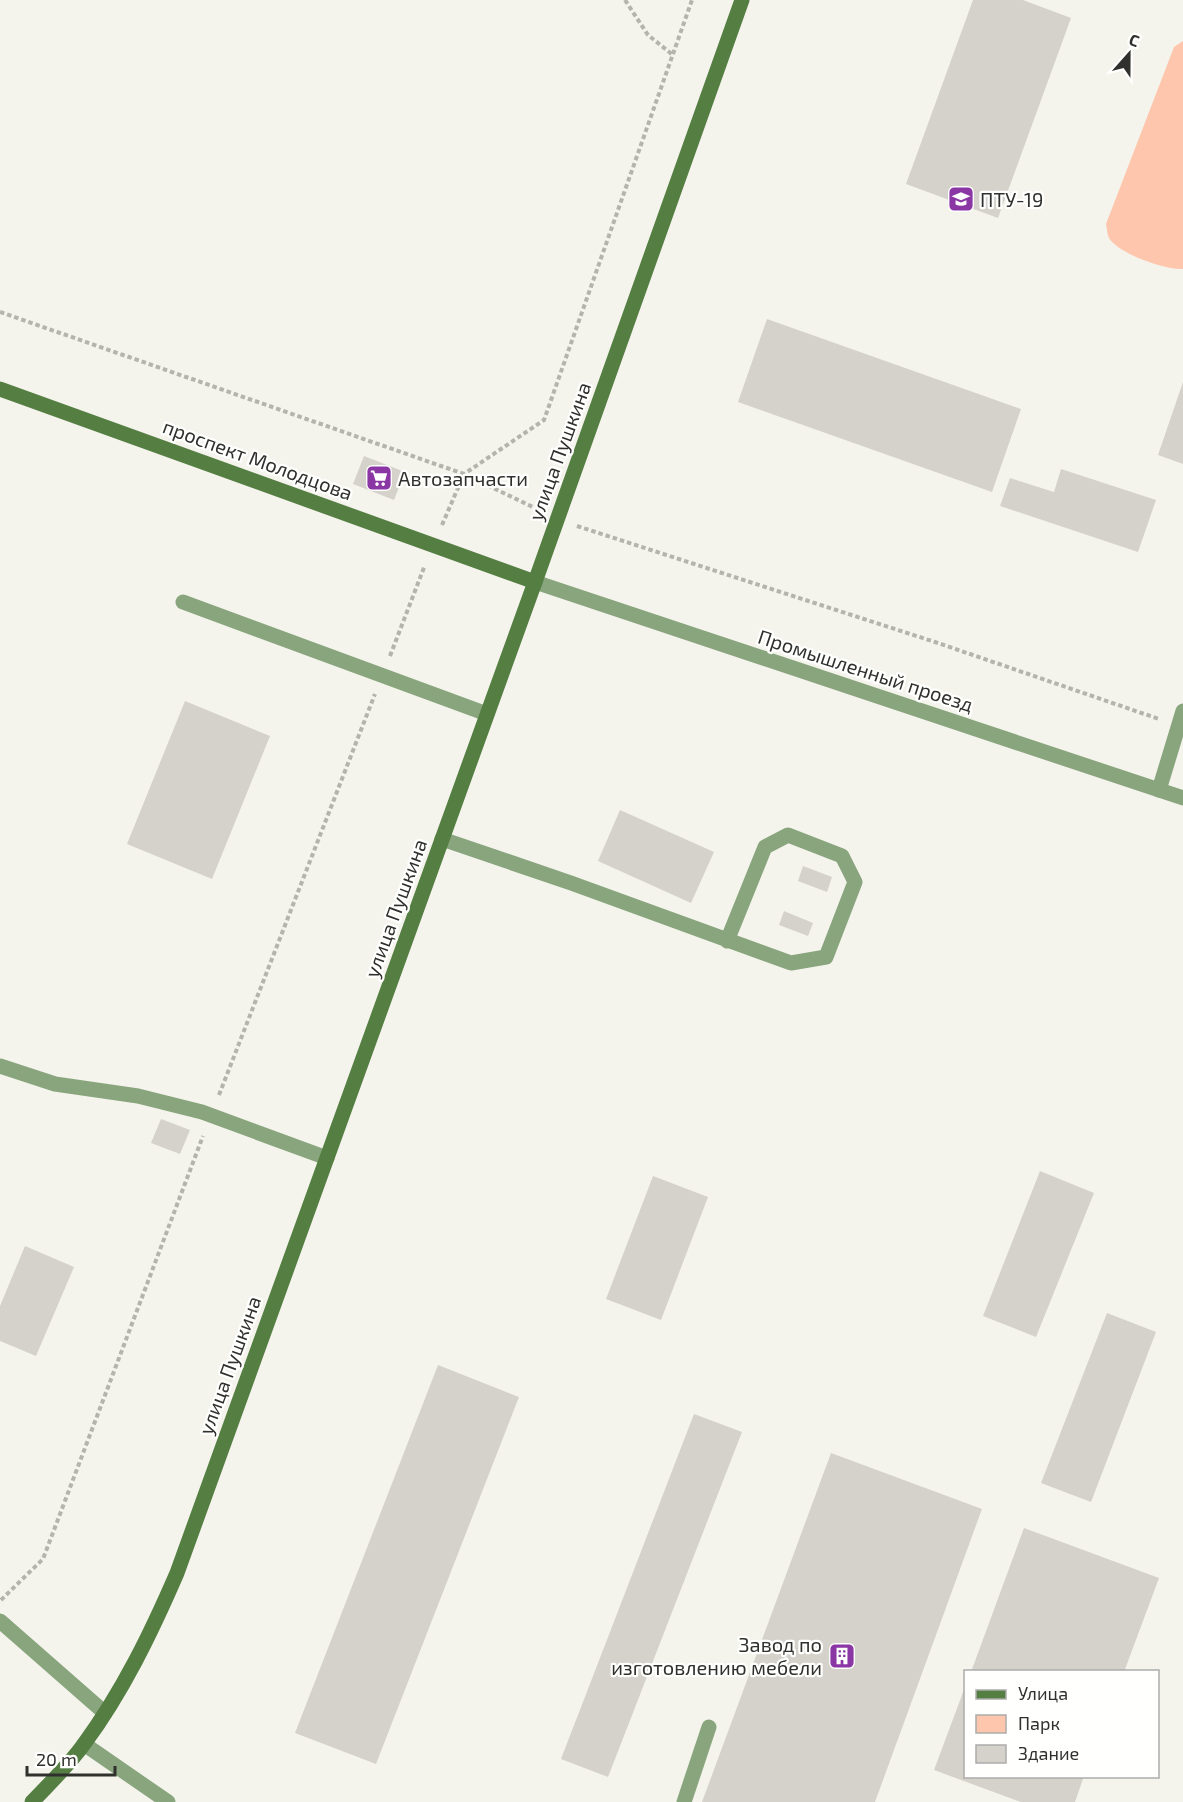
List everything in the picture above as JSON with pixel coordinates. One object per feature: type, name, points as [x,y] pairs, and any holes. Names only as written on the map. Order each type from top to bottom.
[{"type":"main road","name":"улица Пушкина","points":[[32,1802],[84,1744],[105,1713],[154,1625],[177,1573],[558,519],[742,0]]},
{"type":"main road","name":"проспект Молодцова","points":[[0,389],[535,582]]},
{"type":"street","name":"Промышленный проезд","points":[[535,582],[1183,798]]},
{"type":"street","points":[[183,602],[487,714]]},
{"type":"street","points":[[1159,789],[1181,719]]},
{"type":"street","points":[[442,838],[571,882],[727,941],[791,963],[826,957],[855,882],[842,856],[788,835],[765,846],[727,941]]},
{"type":"street","points":[[0,1066],[55,1084],[138,1096],[202,1112],[210,1117],[327,1158]]},
{"type":"street","points":[[0,1621],[105,1713]]},
{"type":"street","points":[[684,1802],[709,1727]]},
{"type":"street","points":[[84,1744],[168,1802]]},
{"type":"path","points":[[625,0],[648,35],[673,55]]},
{"type":"path","points":[[0,1600],[43,1559],[210,1117],[433,545],[464,474],[544,420],[692,0]]},
{"type":"path","points":[[0,312],[464,474],[558,519],[935,642],[1181,719]]},
{"type":"green space","points":[[1183,41],[1183,269],[1175,269],[1154,264],[1122,250],[1109,238],[1106,224],[1174,47]]},
{"type":"building","points":[[973,0],[1023,0],[1071,18],[998,218],[906,184]]},
{"type":"building","points":[[767,319],[1021,409],[992,492],[738,402]]},
{"type":"building","points":[[1183,382],[1183,464],[1158,455]]},
{"type":"building","name":"Автозапчасти","points":[[364,456],[405,472],[394,500],[353,484]]},
{"type":"building","points":[[1061,469],[1156,500],[1138,552],[1000,506],[1010,478],[1054,492]]},
{"type":"building","points":[[185,701],[270,736],[212,879],[127,844]]},
{"type":"building","points":[[620,810],[714,852],[691,903],[598,861]]},
{"type":"building","points":[[803,866],[832,877],[827,892],[798,881]]},
{"type":"building","points":[[784,911],[813,923],[808,936],[779,925]]},
{"type":"building","points":[[161,1119],[190,1130],[180,1154],[151,1143]]},
{"type":"building","points":[[1040,1171],[1094,1193],[1036,1337],[983,1316]]},
{"type":"building","points":[[653,1176],[708,1197],[661,1320],[606,1299]]},
{"type":"building","points":[[25,1246],[74,1267],[36,1356],[0,1341],[0,1306]]},
{"type":"building","points":[[1107,1313],[1156,1332],[1091,1502],[1041,1483]]},
{"type":"building","points":[[438,1365],[519,1397],[376,1764],[295,1733]]},
{"type":"building","points":[[694,1414],[742,1432],[608,1777],[561,1759]]},
{"type":"building","name":"Завод по изготовлению мебели","points":[[831,1453],[982,1509],[875,1802],[702,1802]]},
{"type":"building","points":[[1024,1528],[1159,1578],[1125,1670],[972,1670]]},
{"type":"building","points":[[964,1690],[964,1778],[1083,1778],[1075,1802],[1021,1802],[934,1770]]},
{"type":"place","name":"ПТУ-19","points":[[961,199]]},
{"type":"place","name":"Автозапчасти","points":[[379,478]]},
{"type":"place","name":"Завод по изготовлению мебели","points":[[842,1656]]}]
